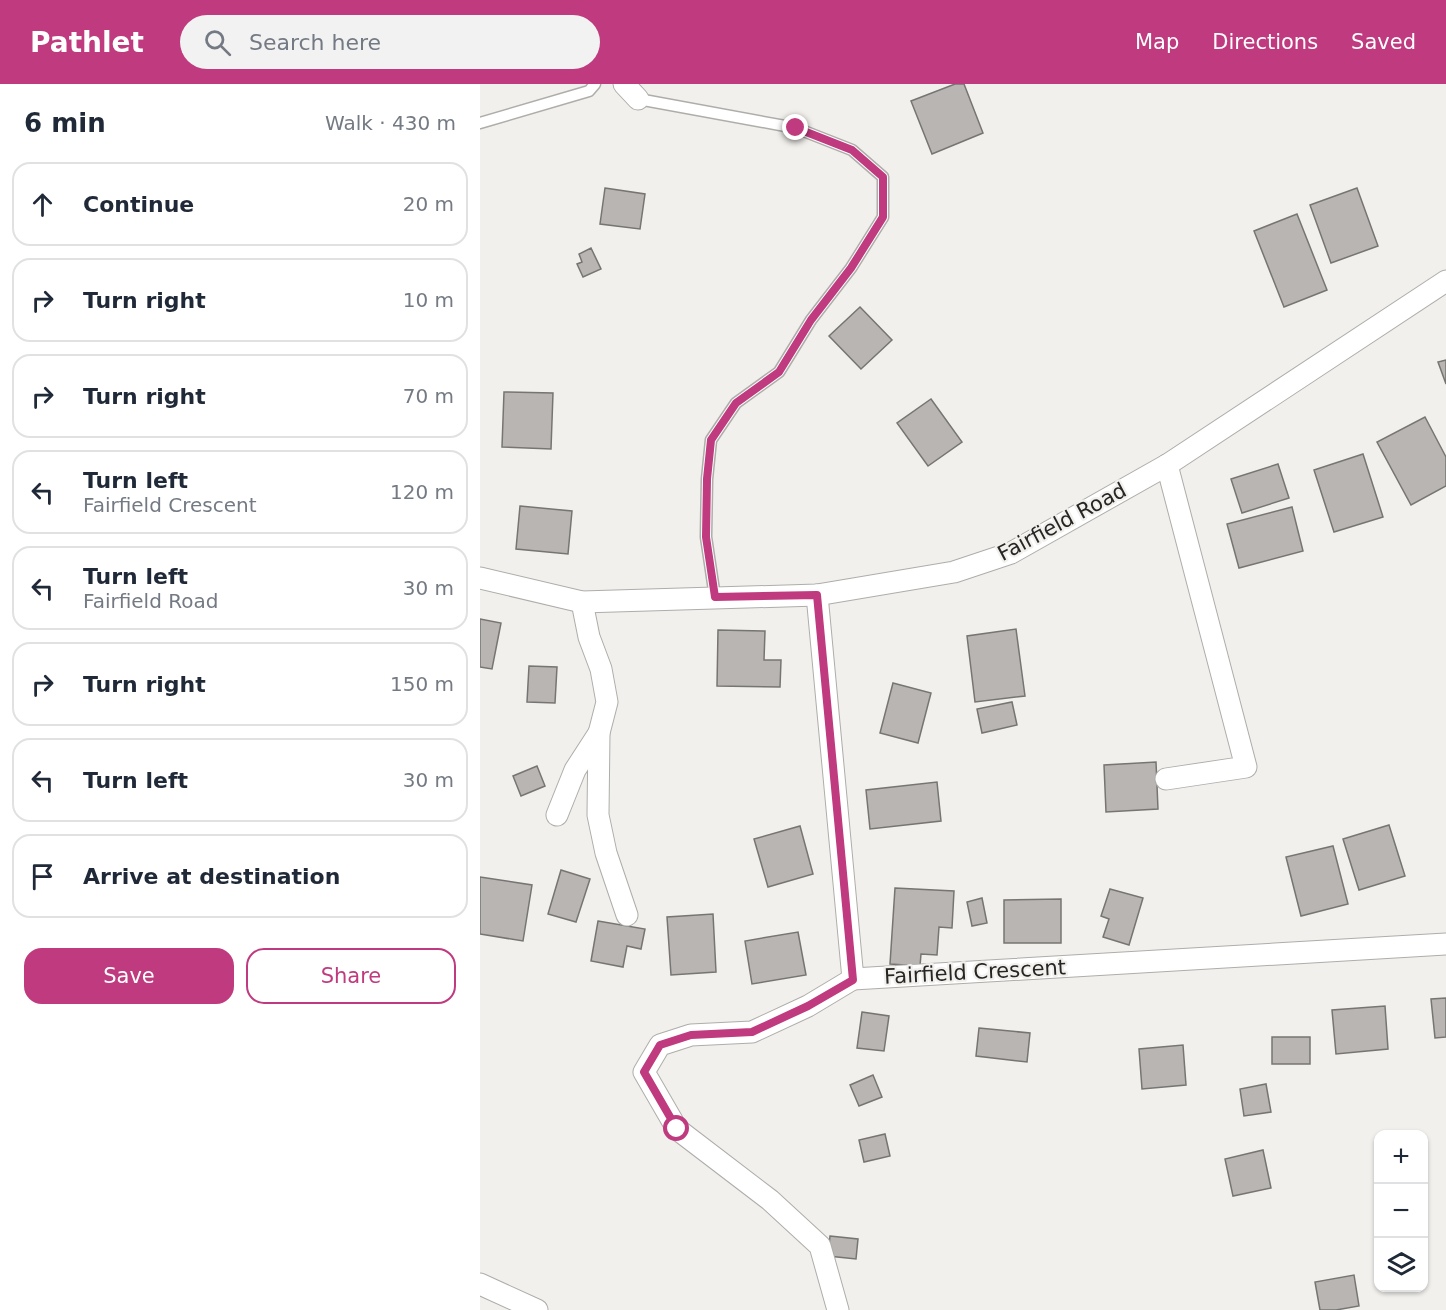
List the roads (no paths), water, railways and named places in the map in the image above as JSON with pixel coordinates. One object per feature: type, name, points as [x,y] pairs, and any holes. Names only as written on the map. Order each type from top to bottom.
[{"type":"street","points":[[624,84],[638,99]]},
{"type":"street","name":"Fairfield Road","points":[[480,578],[582,602],[817,595],[954,572],[1011,553],[1167,465],[1446,281]]},
{"type":"street","points":[[1166,779],[1246,767],[1167,465]]},
{"type":"street","name":"Fairfield Crescent","points":[[817,595],[853,980],[1446,944]]},
{"type":"street","points":[[582,602],[590,637],[601,669],[607,702],[599,733],[598,815],[606,853],[627,915]]},
{"type":"street","points":[[557,815],[575,770],[599,733]]},
{"type":"street","points":[[838,1310],[819,1246],[770,1200],[677,1129],[644,1072],[660,1045],[691,1035],[752,1032],[808,1006],[853,980]]},
{"type":"street","points":[[480,1284],[537,1310]]},
{"type":"lane","points":[[480,123],[590,91],[595,84]]},
{"type":"lane","points":[[638,99],[796,128],[852,150],[883,177],[883,217],[857,258],[811,320],[779,372],[736,403],[711,440],[707,479],[706,537],[715,597]]}]
